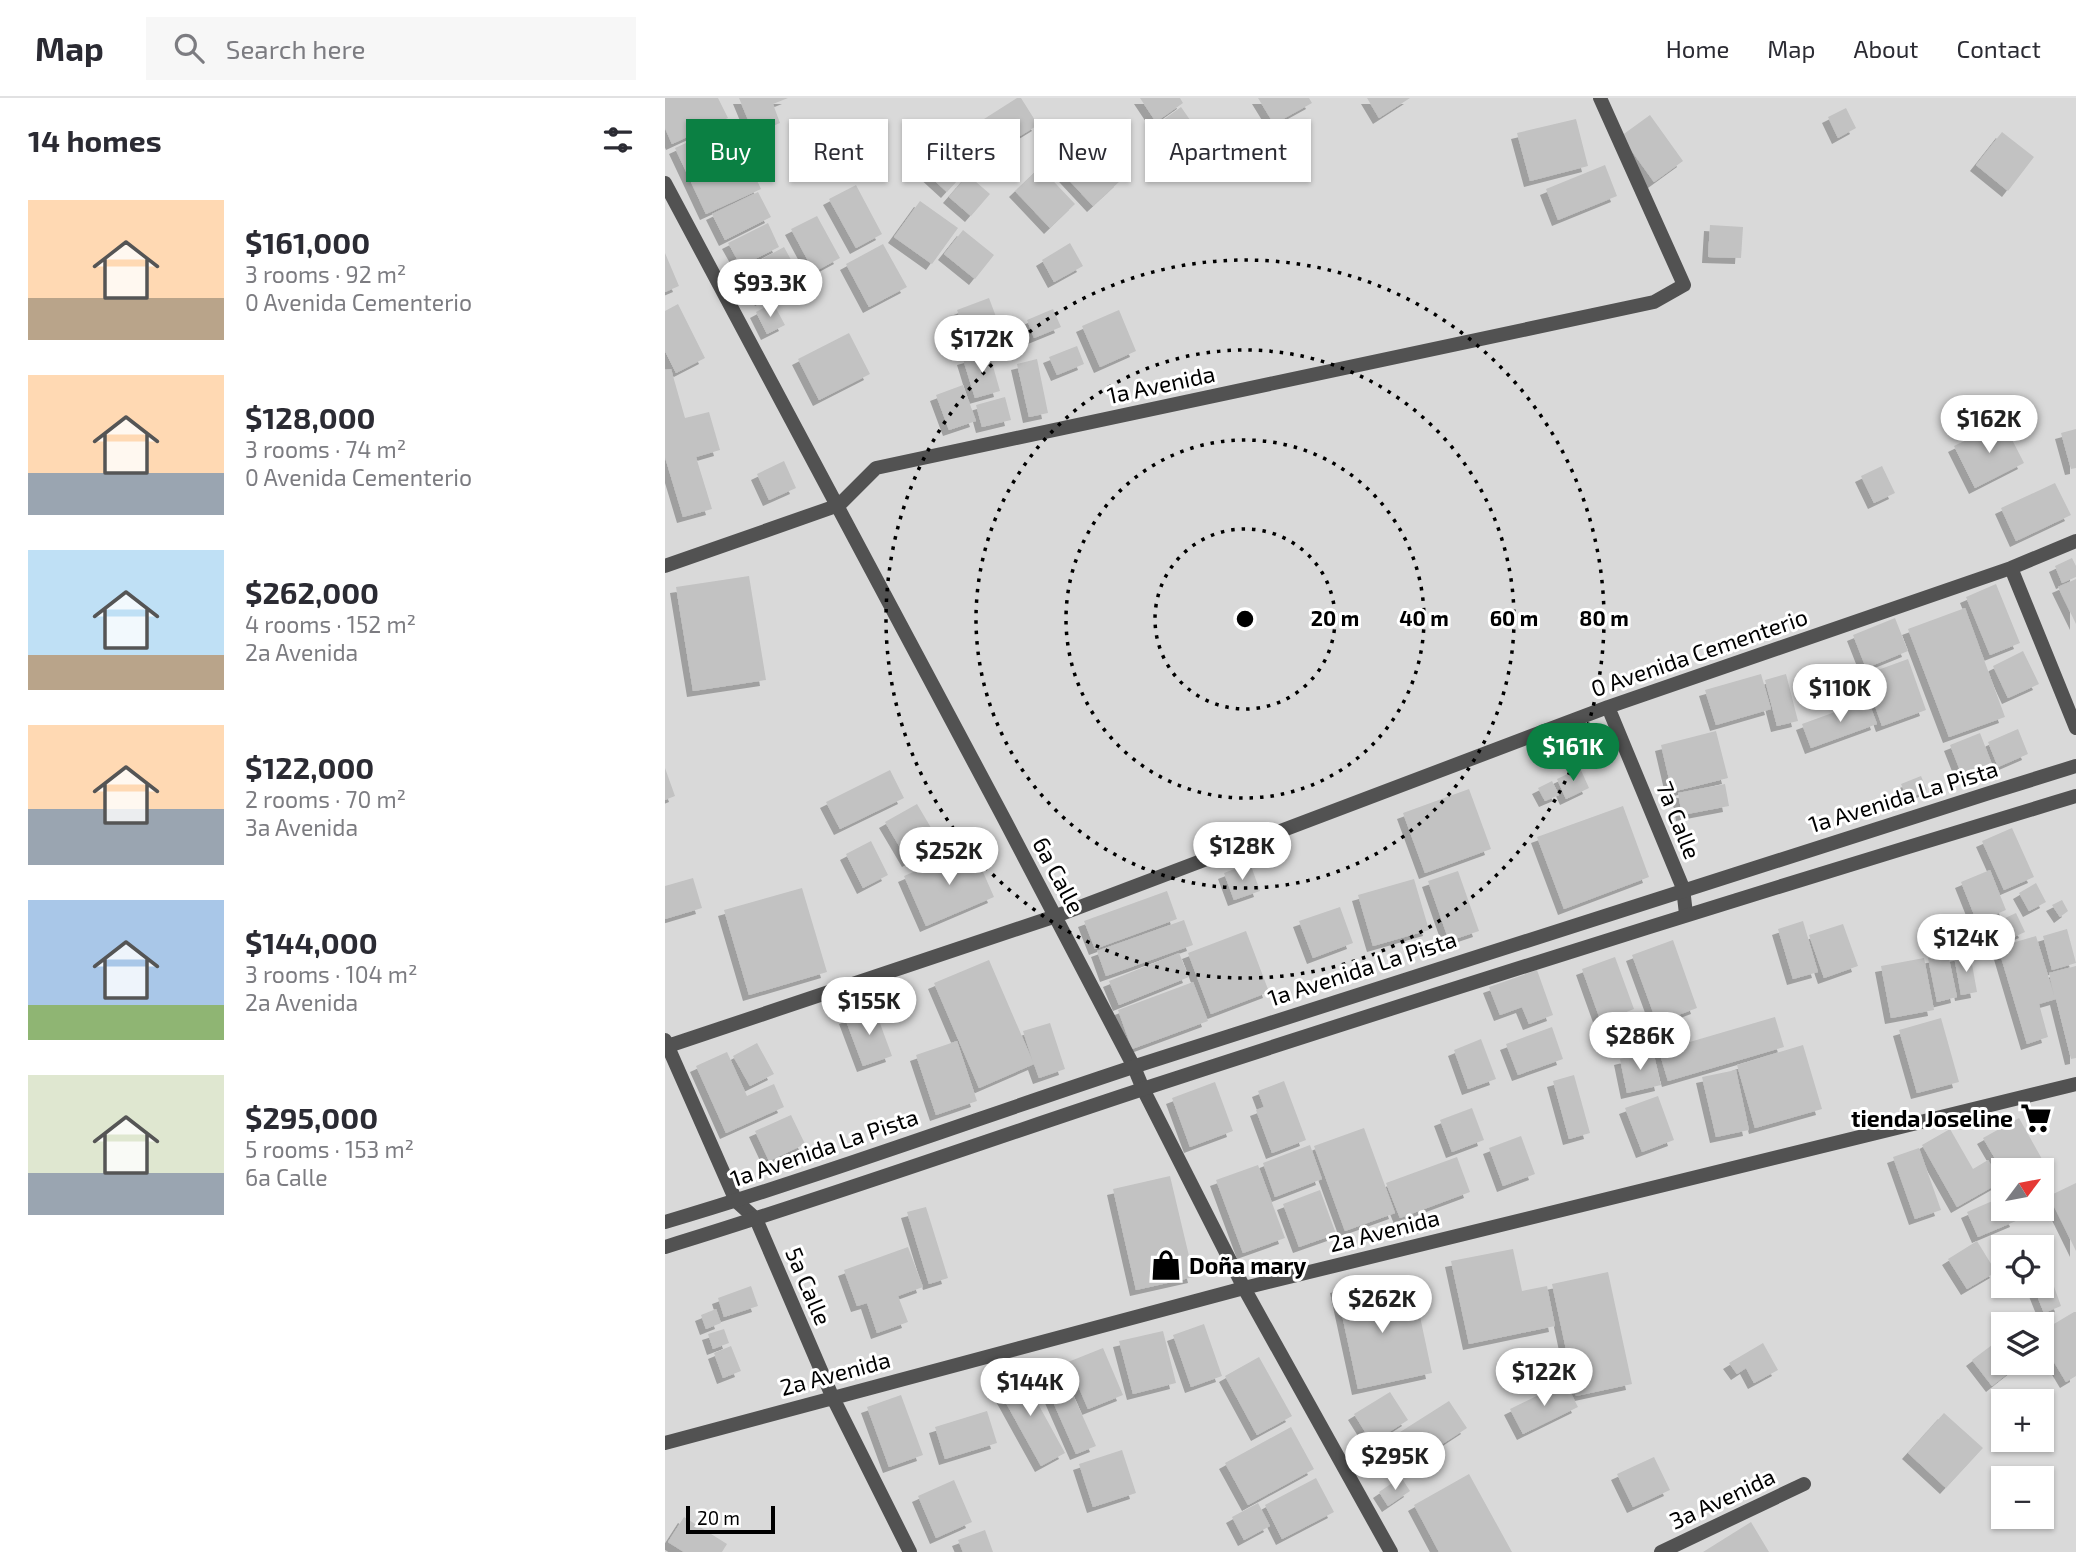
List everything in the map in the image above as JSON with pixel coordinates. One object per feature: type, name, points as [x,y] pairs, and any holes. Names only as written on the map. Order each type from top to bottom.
[{"type":"street","name":"1a Avenida","points":[[665,566],[839,505],[876,468],[1654,302],[1684,285],[1600,98]]},
{"type":"street","name":"6a Calle","points":[[665,183],[1056,916],[1244,1288],[1391,1552]]},
{"type":"street","name":"0 Avenida Cementerio","points":[[666,1044],[1056,916],[1608,706],[2011,568],[2076,541]]},
{"type":"street","points":[[2011,568],[2076,728]]},
{"type":"street","name":"7a Calle","points":[[1608,706],[1682,888],[1686,914]]},
{"type":"street","name":"1a Avenida La Pista","points":[[665,1222],[736,1201],[1134,1067],[1682,888],[2076,766]]},
{"type":"street","name":"1a Avenida La Pista","points":[[665,1247],[1686,914],[2076,796]]},
{"type":"street","name":"5a Calle","points":[[666,1044],[736,1201],[756,1219],[832,1396],[910,1552]]},
{"type":"street","name":"2a Avenida","points":[[665,1443],[832,1396],[1244,1288],[2076,1084]]},
{"type":"street","name":"3a Avenida","points":[[1661,1552],[1804,1484]]},
{"type":"shaded area","points":[[665,98],[2076,98],[2076,1552],[665,1552]]},
{"type":"building","points":[[665,98],[718,98],[728,118],[686,119],[686,138],[672,144],[665,128]]},
{"type":"building","points":[[739,98],[788,98],[773,104],[780,123],[775,125],[775,119],[748,119]]},
{"type":"building","points":[[1021,98],[1034,119],[1034,127],[1020,136],[1020,119],[984,119]]},
{"type":"building","points":[[1140,98],[1180,98],[1183,103],[1160,119],[1154,119]]},
{"type":"building","points":[[1258,98],[1309,98],[1312,103],[1283,119],[1271,119]]},
{"type":"building","points":[[1367,98],[1410,98],[1379,118]]},
{"type":"building","points":[[1181,107],[1189,119],[1164,119]]},
{"type":"building","points":[[1846,108],[1856,128],[1838,138],[1828,117]]},
{"type":"building","points":[[1650,115],[1683,161],[1654,182],[1621,136]]},
{"type":"building","points":[[1576,119],[1588,166],[1530,181],[1517,133]]},
{"type":"building","points":[[2002,132],[2034,157],[2008,191],[1976,165]]},
{"type":"building","points":[[686,143],[686,171],[675,148]]},
{"type":"building","points":[[1605,165],[1617,196],[1558,220],[1546,189]]},
{"type":"building","points":[[1034,173],[1034,182],[1054,182],[1075,204],[1050,228],[1015,191]]},
{"type":"building","points":[[691,182],[758,182],[761,189],[706,214]]},
{"type":"building","points":[[936,182],[956,182],[947,192]]},
{"type":"building","points":[[962,182],[976,182],[990,194],[971,216],[949,197]]},
{"type":"building","points":[[1071,182],[1119,182],[1093,206]]},
{"type":"building","points":[[856,185],[882,234],[856,248],[829,199]]},
{"type":"building","points":[[758,192],[771,217],[725,240],[712,214]]},
{"type":"building","points":[[920,201],[958,228],[932,264],[894,237]]},
{"type":"building","points":[[817,216],[840,258],[814,272],[791,229]]},
{"type":"building","points":[[768,223],[779,247],[741,266],[728,243]]},
{"type":"building","points":[[1710,225],[1743,227],[1741,258],[1708,257]]},
{"type":"building","points":[[963,230],[994,255],[975,279],[944,254]]},
{"type":"building","points":[[1070,243],[1083,266],[1054,282],[1042,260]]},
{"type":"building","points":[[883,244],[907,287],[869,307],[846,264]]},
{"type":"building","points":[[784,247],[801,278],[761,300],[744,269]]},
{"type":"building","points":[[665,253],[679,286],[665,292]]},
{"type":"building","points":[[989,298],[1001,330],[969,342],[957,310]]},
{"type":"building","points":[[773,303],[785,325],[767,334],[756,312]]},
{"type":"building","points":[[678,304],[705,358],[676,373],[665,351],[665,311]]},
{"type":"building","points":[[1053,309],[1061,327],[1034,338],[1027,320]]},
{"type":"building","points":[[1119,310],[1136,351],[1100,367],[1082,326]]},
{"type":"building","points":[[849,333],[870,374],[819,400],[798,359]]},
{"type":"building","points":[[1077,346],[1084,364],[1057,375],[1049,357]]},
{"type":"building","points":[[989,352],[1000,391],[975,398],[963,359]]},
{"type":"building","points":[[1037,359],[1048,413],[1029,417],[1017,364]]},
{"type":"building","points":[[671,369],[685,418],[709,412],[720,450],[696,457],[712,509],[683,517],[665,457],[665,370]]},
{"type":"building","points":[[963,385],[976,421],[949,430],[936,395]]},
{"type":"building","points":[[1005,397],[1011,420],[982,427],[976,405]]},
{"type":"building","points":[[2003,422],[2024,463],[1975,488],[1954,446]]},
{"type":"building","points":[[2076,429],[2076,468],[2071,469],[2061,433]]},
{"type":"building","points":[[784,461],[796,488],[769,500],[757,474]]},
{"type":"building","points":[[1882,466],[1895,493],[1874,503],[1861,476]]},
{"type":"building","points":[[2055,483],[2071,515],[2016,541],[2001,508]]},
{"type":"building","points":[[2072,558],[2076,566],[2076,577],[2062,583],[2055,566]]},
{"type":"building","points":[[749,576],[766,680],[693,691],[676,587]]},
{"type":"building","points":[[2076,579],[2076,624],[2058,587]]},
{"type":"building","points":[[1996,584],[2020,643],[1990,655],[1966,597]]},
{"type":"building","points":[[1965,608],[2005,717],[1949,737],[1908,629]]},
{"type":"building","points":[[1895,618],[1908,651],[1866,668],[1853,635]]},
{"type":"building","points":[[2023,651],[2039,684],[2008,698],[1993,666]]},
{"type":"building","points":[[1908,659],[1926,710],[1882,726],[1864,675]]},
{"type":"building","points":[[1761,674],[1771,709],[1716,725],[1705,690]]},
{"type":"building","points":[[1786,674],[1798,721],[1777,726],[1765,680]]},
{"type":"building","points":[[1868,700],[1877,724],[1811,748],[1802,724]]},
{"type":"building","points":[[2018,729],[2028,754],[1998,767],[1988,742]]},
{"type":"building","points":[[1716,731],[1728,778],[1672,792],[1661,745]]},
{"type":"building","points":[[1980,733],[1993,767],[1963,778],[1950,745]]},
{"type":"building","points":[[665,768],[675,796],[665,800]]},
{"type":"building","points":[[1580,768],[1589,788],[1566,799],[1557,779]]},
{"type":"building","points":[[890,770],[904,798],[840,829],[826,802]]},
{"type":"building","points":[[1921,776],[1927,790],[1908,799],[1901,784]]},
{"type":"building","points":[[1552,781],[1559,795],[1545,801],[1538,788]]},
{"type":"building","points":[[1725,784],[1729,806],[1682,815],[1678,793]]},
{"type":"building","points":[[1469,789],[1491,849],[1425,873],[1403,813]]},
{"type":"building","points":[[917,804],[940,843],[908,861],[885,822]]},
{"type":"building","points":[[1623,806],[1649,877],[1564,909],[1537,837]]},
{"type":"building","points":[[2012,828],[2034,877],[2004,890],[1982,841]]},
{"type":"building","points":[[871,841],[888,875],[863,888],[846,854]]},
{"type":"building","points":[[972,847],[994,897],[926,926],[904,876]]},
{"type":"building","points":[[1250,863],[1260,891],[1234,900],[1224,873]]},
{"type":"building","points":[[1990,870],[2006,910],[1977,922],[1961,882]]},
{"type":"building","points":[[1458,871],[1479,931],[1449,941],[1428,881]]},
{"type":"building","points":[[693,878],[702,908],[665,919],[665,886]]},
{"type":"building","points":[[1414,879],[1429,930],[1373,946],[1358,895]]},
{"type":"building","points":[[2036,883],[2046,902],[2029,911],[2019,893]]},
{"type":"building","points":[[802,888],[827,972],[749,995],[724,910]]},
{"type":"building","points":[[1167,891],[1177,919],[1095,949],[1084,921]]},
{"type":"building","points":[[2062,900],[2068,911],[2060,917],[2052,905]]},
{"type":"building","points":[[1340,907],[1353,943],[1313,958],[1299,921]]},
{"type":"building","points":[[2016,913],[2025,932],[1987,949],[1979,930]]},
{"type":"building","points":[[1184,920],[1193,945],[1106,976],[1097,951]]},
{"type":"building","points":[[1803,921],[1818,972],[1793,979],[1778,929]]},
{"type":"building","points":[[1843,924],[1858,966],[1824,978],[1809,935]]},
{"type":"building","points":[[2067,929],[2076,963],[2052,970],[2043,936]]},
{"type":"building","points":[[1246,931],[1269,992],[1211,1014],[1188,953]]},
{"type":"building","points":[[2036,936],[2054,995],[2049,973],[2076,966],[2076,1058],[2071,1059],[2056,999],[2039,1004],[2048,1037],[2027,1044],[1998,947]]},
{"type":"building","points":[[1673,940],[1697,1008],[1657,1023],[1632,955]]},
{"type":"building","points":[[1179,953],[1189,977],[1119,1005],[1109,981]]},
{"type":"building","points":[[1970,953],[1977,992],[1961,995],[1954,956]]},
{"type":"building","points":[[1948,954],[1957,997],[1937,1002],[1928,958]]},
{"type":"building","points":[[1615,957],[1634,1009],[1601,1022],[1582,969]]},
{"type":"building","points":[[1924,958],[1934,1010],[1891,1018],[1881,966]]},
{"type":"building","points":[[989,960],[1033,1062],[1023,1031],[1050,1023],[1065,1069],[1039,1078],[1034,1064],[979,1088],[934,983]]},
{"type":"building","points":[[1537,970],[1553,1015],[1529,1024],[1522,1007],[1500,1015],[1489,987]]},
{"type":"building","points":[[1193,982],[1208,1021],[1132,1049],[1118,1010]]},
{"type":"building","points":[[874,1007],[892,1056],[863,1066],[845,1018]]},
{"type":"building","points":[[1775,1017],[1784,1047],[1668,1081],[1659,1051]]},
{"type":"building","points":[[1941,1018],[1959,1082],[1917,1093],[1899,1030]]},
{"type":"building","points":[[1552,1027],[1563,1059],[1518,1075],[1506,1044]]},
{"type":"building","points":[[1481,1039],[1496,1079],[1468,1089],[1454,1050]]},
{"type":"building","points":[[957,1041],[977,1101],[936,1115],[916,1055]]},
{"type":"building","points":[[757,1043],[774,1074],[750,1086],[733,1056]]},
{"type":"building","points":[[1803,1045],[1822,1109],[1755,1128],[1737,1065]]},
{"type":"building","points":[[1653,1051],[1661,1085],[1627,1093],[1620,1059]]},
{"type":"building","points":[[727,1052],[747,1096],[774,1084],[784,1107],[726,1133],[696,1066]]},
{"type":"building","points":[[1736,1070],[1749,1130],[1716,1137],[1702,1077]]},
{"type":"building","points":[[1574,1075],[1590,1133],[1569,1139],[1553,1081]]},
{"type":"building","points":[[1284,1081],[1306,1140],[1272,1153],[1256,1110],[1264,1107],[1258,1091]]},
{"type":"building","points":[[1215,1082],[1233,1131],[1190,1147],[1172,1098]]},
{"type":"building","points":[[1658,1096],[1674,1140],[1642,1152],[1625,1108]]},
{"type":"building","points":[[1472,1108],[1484,1140],[1452,1152],[1440,1120]]},
{"type":"building","points":[[791,1115],[805,1144],[769,1161],[755,1131]]},
{"type":"building","points":[[2019,1118],[2041,1158],[1995,1158],[1983,1138]]},
{"type":"building","points":[[1364,1128],[1395,1213],[1345,1231],[1314,1146]]},
{"type":"building","points":[[1950,1129],[1973,1169],[1988,1160],[1991,1165],[1991,1188],[1957,1207],[1922,1145]]},
{"type":"building","points":[[1521,1136],[1535,1174],[1503,1186],[1489,1148]]},
{"type":"building","points":[[1310,1145],[1322,1179],[1275,1197],[1263,1163]]},
{"type":"building","points":[[1919,1148],[1941,1210],[1915,1219],[1893,1157]]},
{"type":"building","points":[[1457,1157],[1470,1192],[1400,1218],[1386,1183]]},
{"type":"building","points":[[1258,1165],[1285,1238],[1243,1253],[1216,1180]]},
{"type":"building","points":[[1170,1176],[1194,1277],[1136,1290],[1113,1189]]},
{"type":"building","points":[[2076,1183],[2076,1251],[2055,1208],[2055,1193]]},
{"type":"building","points":[[1320,1190],[1336,1234],[1299,1247],[1283,1204]]},
{"type":"building","points":[[1991,1202],[1991,1222],[2014,1222],[1978,1237],[1967,1212]]},
{"type":"building","points":[[926,1207],[948,1278],[929,1284],[907,1212]]},
{"type":"building","points":[[1977,1241],[1991,1264],[1991,1275],[1967,1289],[1948,1259]]},
{"type":"building","points":[[908,1247],[923,1287],[898,1296],[908,1322],[877,1333],[867,1303],[857,1306],[844,1270]]},
{"type":"building","points":[[1513,1249],[1522,1291],[1547,1286],[1555,1326],[1469,1344],[1451,1261]]},
{"type":"building","points":[[1608,1272],[1632,1384],[1576,1396],[1552,1284]]},
{"type":"building","points":[[1384,1276],[1392,1313],[1418,1307],[1432,1373],[1358,1389],[1336,1287]]},
{"type":"building","points":[[751,1286],[758,1306],[724,1317],[718,1298]]},
{"type":"building","points":[[2054,1287],[2061,1306],[2044,1312],[2038,1298],[2054,1298]]},
{"type":"building","points":[[716,1309],[721,1323],[706,1329],[701,1315]]},
{"type":"building","points":[[2076,1312],[2076,1376],[2066,1382],[2054,1362],[2054,1324]]},
{"type":"building","points":[[1204,1324],[1222,1376],[1191,1387],[1173,1335]]},
{"type":"building","points":[[724,1329],[729,1343],[713,1349],[708,1334]]},
{"type":"building","points":[[1163,1331],[1176,1383],[1133,1394],[1119,1341]]},
{"type":"building","points":[[1763,1343],[1778,1370],[1754,1383],[1746,1368],[1737,1374],[1729,1363]]},
{"type":"building","points":[[731,1346],[741,1371],[723,1378],[714,1353]]},
{"type":"building","points":[[1991,1346],[1991,1375],[2006,1375],[1992,1386],[1972,1360]]},
{"type":"building","points":[[1103,1348],[1123,1395],[1088,1409],[1068,1362]]},
{"type":"building","points":[[1259,1357],[1292,1416],[1257,1435],[1225,1376]]},
{"type":"building","points":[[1058,1361],[1096,1446],[1076,1454],[1039,1370]]},
{"type":"building","points":[[1019,1369],[1065,1453],[1041,1466],[995,1383]]},
{"type":"building","points":[[1565,1382],[1578,1407],[1523,1434],[1510,1409]]},
{"type":"building","points":[[1390,1392],[1408,1420],[1372,1443],[1354,1414]]},
{"type":"building","points":[[901,1395],[923,1455],[889,1467],[867,1407]]},
{"type":"building","points":[[1449,1401],[1467,1428],[1415,1462],[1397,1434]]},
{"type":"building","points":[[987,1411],[997,1443],[945,1459],[935,1427]]},
{"type":"building","points":[[1944,1413],[1983,1448],[1946,1488],[1908,1453]]},
{"type":"building","points":[[1291,1427],[1314,1469],[1248,1505],[1225,1463]]},
{"type":"building","points":[[1122,1450],[1136,1493],[1093,1507],[1079,1464]]},
{"type":"building","points":[[1654,1457],[1670,1490],[1633,1507],[1617,1474]]},
{"type":"building","points":[[1469,1474],[1512,1552],[1439,1552],[1414,1505]]},
{"type":"building","points":[[1401,1477],[1410,1491],[1388,1506],[1379,1492]]},
{"type":"building","points":[[1316,1478],[1334,1512],[1282,1539],[1265,1505]]},
{"type":"building","points":[[954,1480],[972,1522],[936,1538],[918,1496]]},
{"type":"building","points":[[1258,1503],[1270,1526],[1244,1540],[1232,1517]]},
{"type":"building","points":[[684,1517],[727,1544],[722,1552],[684,1552],[668,1542]]},
{"type":"building","points":[[1751,1522],[1769,1552],[1703,1552]]},
{"type":"building","points":[[985,1530],[993,1552],[963,1552],[958,1540]]},
{"type":"place","name":"tienda Joseline","points":[[2036,1118]]},
{"type":"place","name":"Doña mary","points":[[1166,1265]]}]
